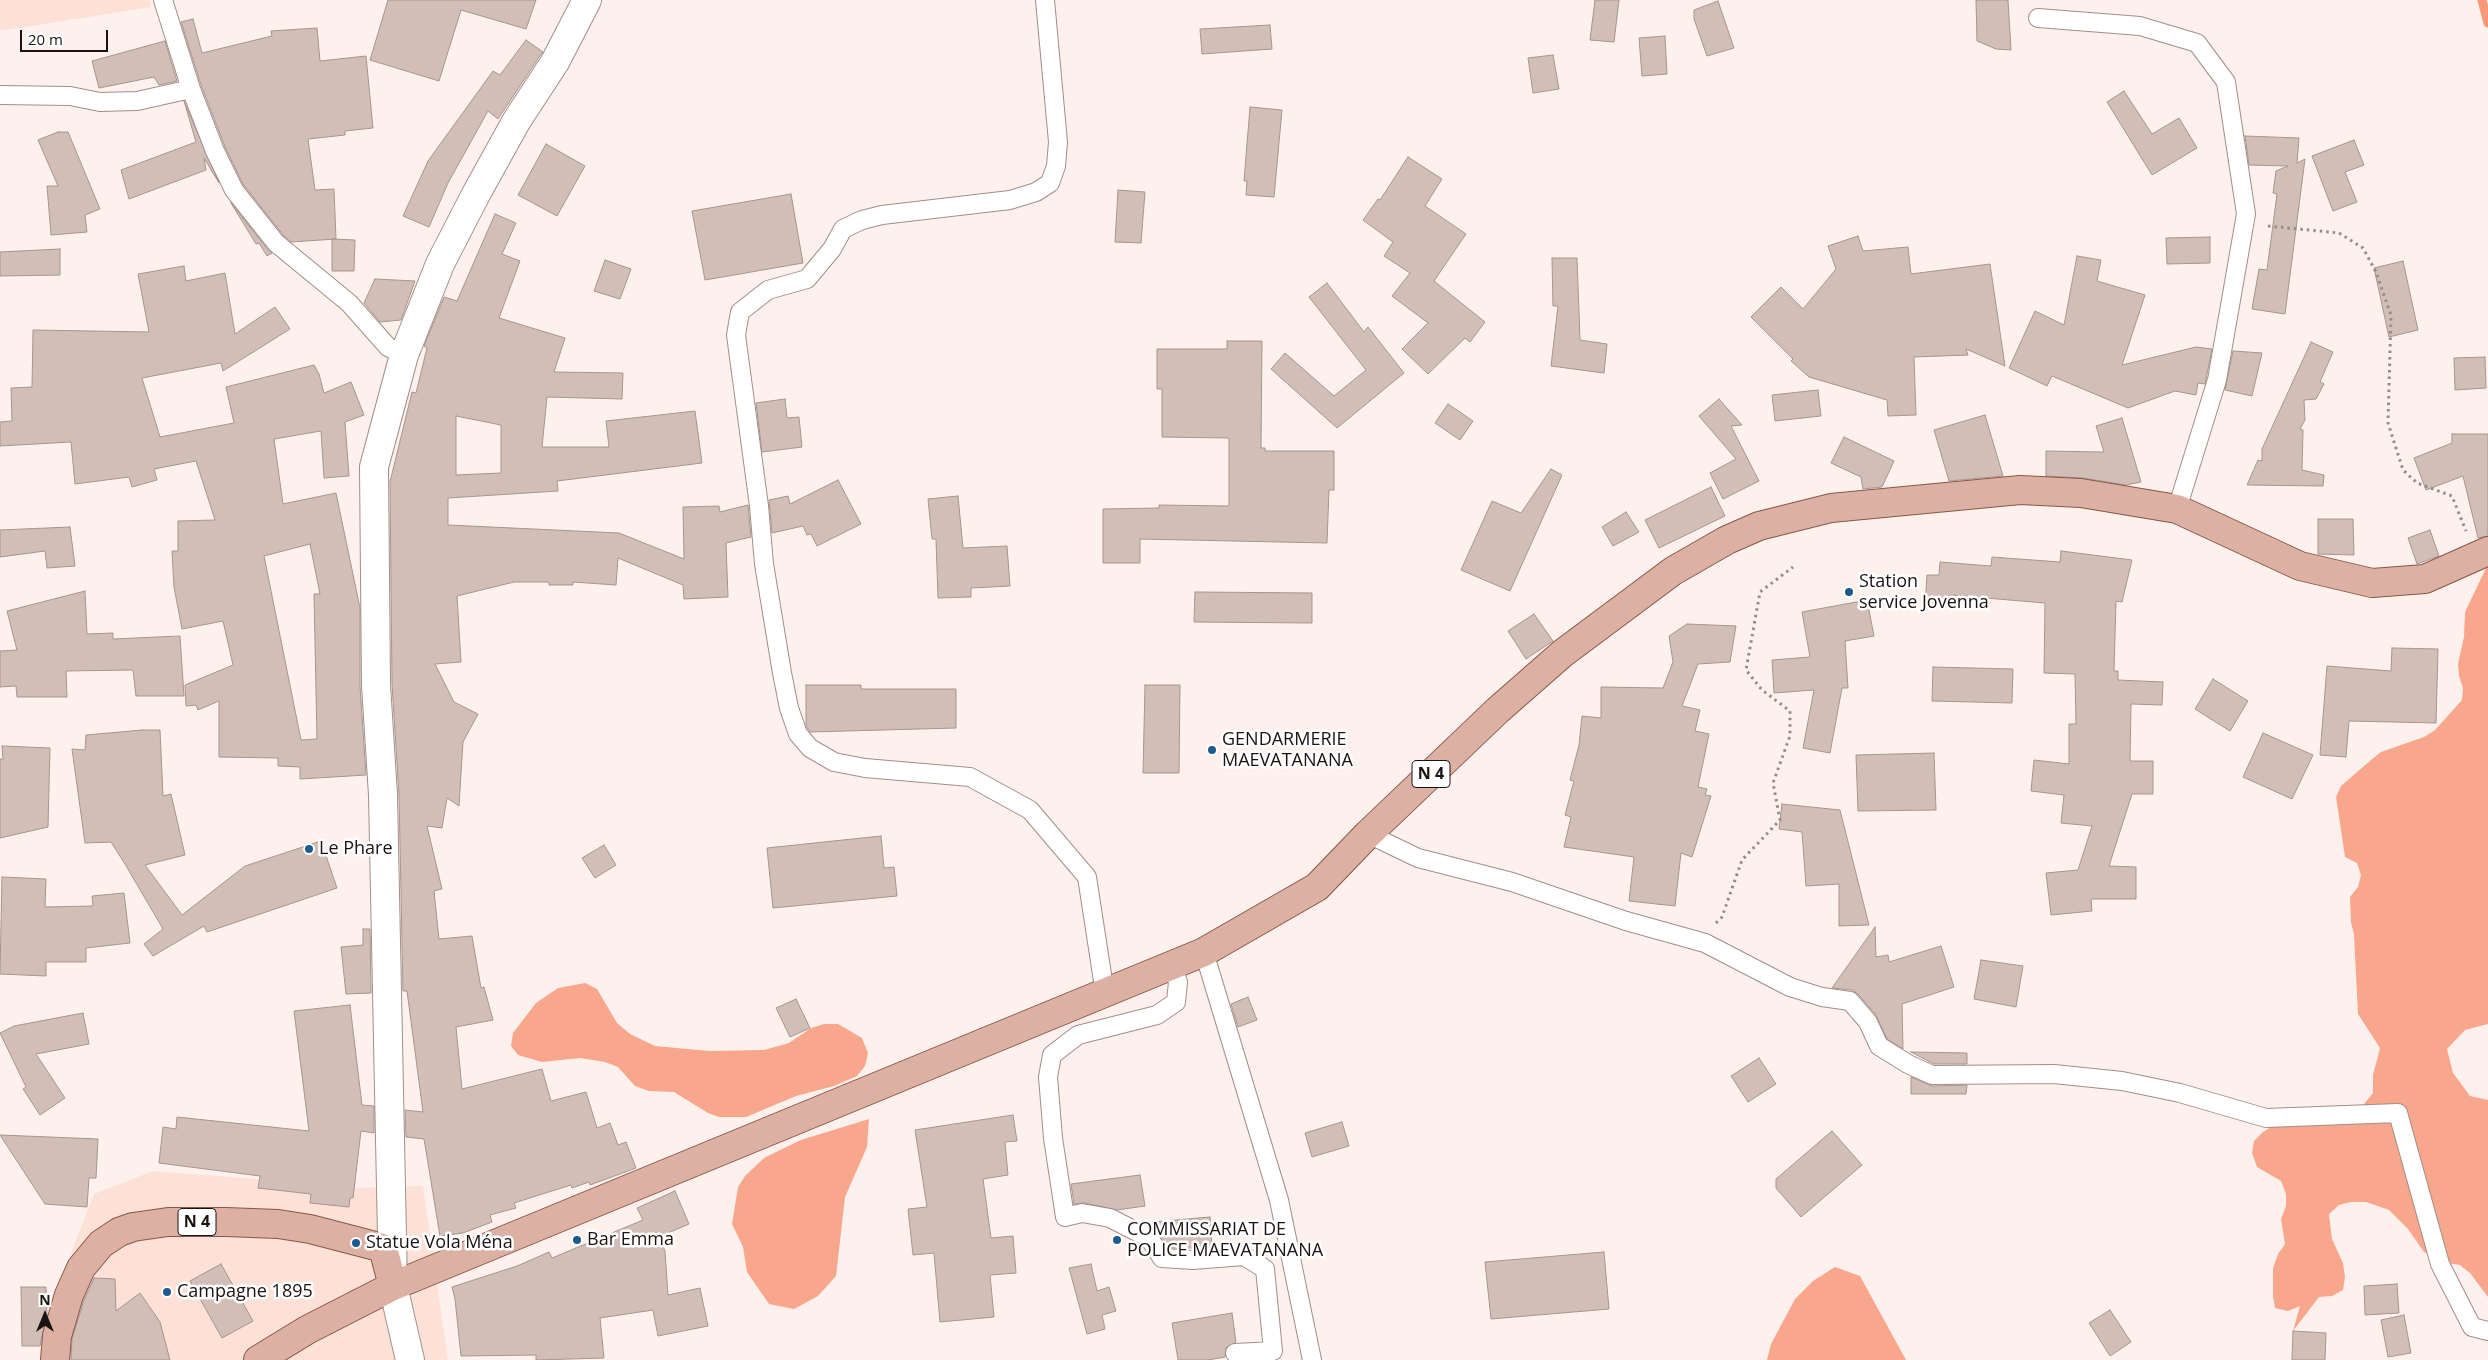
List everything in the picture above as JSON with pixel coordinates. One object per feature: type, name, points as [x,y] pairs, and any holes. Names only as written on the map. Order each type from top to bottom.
[{"type":"main road","name":"N 4","points":[[258,1360],[307,1330],[393,1286],[1204,952],[1317,887],[1368,834],[1498,710],[1563,653],[1673,571],[1727,540],[1759,526],[1831,508],[2020,490],[2081,493],[2177,509],[2300,566],[2372,583],[2425,579],[2482,553]]},
{"type":"main road","name":"N 4","points":[[55,1360],[59,1328],[69,1295],[81,1268],[101,1244],[119,1232],[133,1227],[168,1222],[226,1222],[278,1224],[310,1229],[383,1248],[393,1286]]},
{"type":"street","points":[[410,1360],[393,1286],[383,795],[376,685],[374,467],[404,355],[440,264],[517,120],[555,62],[588,0]]},
{"type":"lane","points":[[162,0],[191,89],[215,151],[234,190],[276,244],[349,303],[388,347],[404,355]]},
{"type":"lane","points":[[1045,0],[1058,142],[1056,166],[1050,183],[1036,192],[1010,200],[882,216],[862,220],[843,228],[832,249],[807,279],[768,290],[740,312],[736,335],[759,506],[766,574],[782,673],[789,708],[798,734],[810,748],[834,762],[864,768],[970,778],[1030,810],[1087,877],[1105,994]]},
{"type":"lane","points":[[2038,18],[2140,26],[2197,43],[2226,82],[2246,214],[2245,223],[2217,380],[2177,509]]},
{"type":"lane","points":[[0,95],[70,96],[100,102],[137,101],[191,89]]},
{"type":"lane","points":[[1368,834],[1418,858],[1512,882],[1626,922],[1705,943],[1790,987],[1822,997],[1850,1001],[1868,1022],[1879,1046],[1908,1064],[1932,1075],[2054,1074],[2122,1082],[2180,1093],[2266,1118],[2398,1113],[2440,1264],[2472,1327],[2488,1331]]},
{"type":"lane","points":[[1204,952],[1278,1200],[1312,1360]]},
{"type":"lane","points":[[1171,964],[1178,982],[1176,1002],[1157,1015],[1078,1035],[1052,1055],[1048,1077],[1053,1138],[1066,1217],[1082,1213],[1110,1218],[1149,1238],[1162,1258],[1193,1260],[1244,1256],[1264,1269],[1273,1351],[1235,1353]]},
{"type":"path","points":[[2245,223],[2339,233],[2363,248],[2376,272],[2391,314],[2388,423],[2403,470],[2417,483],[2452,496],[2482,553]]},
{"type":"path","points":[[1705,943],[1709,931],[1722,917],[1742,860],[1780,820],[1773,783],[1790,736],[1790,711],[1762,690],[1746,670],[1760,592],[1793,567]]},
{"type":"shaded area","points":[[0,0],[149,0],[151,7],[0,31]]},
{"type":"shaded area","points":[[2488,564],[2488,1024],[2465,1030],[2447,1049],[2453,1073],[2470,1096],[2488,1100],[2488,1297],[2470,1273],[2460,1265],[2447,1263],[2424,1252],[2408,1229],[2389,1210],[2366,1202],[2351,1202],[2339,1205],[2329,1214],[2332,1239],[2343,1263],[2345,1277],[2343,1290],[2332,1296],[2319,1297],[2293,1331],[2300,1306],[2288,1311],[2275,1308],[2273,1296],[2273,1268],[2278,1254],[2285,1244],[2281,1219],[2286,1206],[2286,1194],[2281,1181],[2257,1167],[2252,1153],[2254,1141],[2263,1132],[2285,1118],[2294,1108],[2352,1110],[2364,1104],[2373,1093],[2373,1075],[2380,1048],[2358,1014],[2350,897],[2358,887],[2361,875],[2357,863],[2345,857],[2336,797],[2341,786],[2381,752],[2424,737],[2435,730],[2462,700],[2463,688],[2458,664],[2464,637],[2465,612]]},
{"type":"shaded area","points":[[585,983],[597,989],[617,1023],[630,1034],[655,1046],[709,1051],[764,1050],[789,1043],[811,1028],[824,1024],[838,1024],[862,1038],[868,1053],[865,1066],[857,1076],[834,1086],[796,1096],[746,1117],[719,1117],[708,1113],[674,1092],[649,1091],[635,1086],[618,1067],[605,1062],[580,1058],[542,1062],[518,1055],[511,1046],[513,1033],[536,1003],[558,988]]},
{"type":"shaded area","points":[[869,1119],[867,1147],[845,1197],[836,1276],[818,1296],[794,1309],[769,1304],[747,1272],[743,1247],[732,1224],[738,1187],[745,1176],[764,1158],[801,1140]]},
{"type":"shaded area","points":[[153,1171],[344,1188],[423,1186],[448,1360],[59,1360],[72,1250],[94,1194]]},
{"type":"shaded area","points":[[1835,1267],[1860,1276],[1906,1360],[1767,1360],[1771,1344],[1795,1299],[1813,1281]]},
{"type":"building","points":[[388,0],[536,0],[526,29],[461,10],[439,81],[370,60]]},
{"type":"building","points":[[1595,0],[1619,0],[1614,42],[1590,40]]},
{"type":"building","points":[[1976,0],[2008,0],[2011,50],[1996,49],[1977,41]]},
{"type":"building","points":[[1718,1],[1734,48],[1707,56],[1694,19],[1694,10]]},
{"type":"building","points":[[193,19],[202,53],[272,36],[271,31],[317,28],[320,61],[366,56],[373,128],[345,131],[345,135],[308,139],[315,190],[334,189],[336,239],[291,242],[284,236],[243,184],[225,147],[201,85],[181,22]]},
{"type":"building","points":[[1270,25],[1272,49],[1202,54],[1200,29]]},
{"type":"building","points":[[1665,36],[1667,74],[1642,76],[1639,38]]},
{"type":"building","points":[[526,40],[543,52],[498,119],[488,111],[448,183],[429,227],[403,216],[428,161],[493,71],[500,75]]},
{"type":"building","points":[[165,41],[177,81],[159,85],[154,77],[99,88],[92,61]]},
{"type":"building","points":[[1553,55],[1559,89],[1533,93],[1528,58]]},
{"type":"building","points":[[2124,91],[2152,134],[2179,118],[2197,148],[2152,175],[2107,102]]},
{"type":"building","points":[[184,101],[219,183],[204,158],[206,170],[129,199],[121,170],[196,142]]},
{"type":"building","points":[[1250,107],[1282,110],[1274,197],[1246,195],[1247,181],[1244,181]]},
{"type":"building","points":[[58,132],[68,132],[100,209],[85,215],[87,232],[51,235],[47,186],[58,186],[38,140]]},
{"type":"building","points":[[2245,136],[2299,138],[2297,163],[2305,159],[2285,314],[2252,309],[2259,269],[2267,270],[2277,194],[2273,193],[2276,171],[2288,166],[2249,165]]},
{"type":"building","points":[[2354,140],[2364,165],[2345,172],[2357,202],[2333,211],[2312,156]]},
{"type":"building","points":[[546,144],[585,166],[557,216],[518,195]]},
{"type":"building","points":[[1408,157],[1442,179],[1425,206],[1466,234],[1434,281],[1485,322],[1470,342],[1465,338],[1428,374],[1402,349],[1428,323],[1392,296],[1410,273],[1384,256],[1393,242],[1363,220],[1378,199],[1380,200]]},
{"type":"building","points":[[1118,190],[1145,192],[1141,243],[1115,242]]},
{"type":"building","points":[[791,194],[803,263],[705,280],[692,211]]},
{"type":"building","points":[[231,203],[272,253],[267,256],[259,243],[256,244]]},
{"type":"building","points":[[495,214],[516,223],[502,254],[520,261],[499,318],[565,338],[554,372],[623,373],[622,399],[547,397],[542,447],[609,447],[606,421],[695,411],[702,463],[557,481],[558,491],[448,498],[448,525],[619,533],[684,559],[683,507],[719,506],[720,512],[748,505],[751,537],[726,543],[728,597],[684,599],[683,585],[618,558],[616,585],[573,582],[573,585],[549,585],[549,582],[514,582],[457,596],[461,662],[435,664],[454,702],[478,714],[463,742],[459,806],[447,798],[442,828],[427,826],[442,889],[434,891],[439,939],[472,936],[481,988],[484,987],[493,1020],[456,1027],[462,1089],[542,1069],[551,1101],[586,1092],[597,1128],[610,1123],[618,1145],[626,1142],[636,1168],[590,1185],[589,1182],[572,1188],[571,1185],[514,1203],[516,1208],[490,1215],[492,1222],[463,1233],[440,1236],[424,1139],[406,1137],[405,1110],[423,1112],[407,991],[403,991],[399,795],[392,684],[390,482],[412,392],[416,393],[427,348],[424,346],[444,297],[457,301]],"holes":[[[456,416],[501,425],[501,473],[456,475]]]},
{"type":"building","points":[[1858,236],[1863,251],[1908,247],[1911,274],[1990,264],[2005,366],[1966,349],[1968,355],[1914,357],[1916,415],[1888,416],[1887,400],[1809,377],[1791,361],[1793,359],[1751,317],[1781,287],[1803,309],[1836,269],[1828,246]]},
{"type":"building","points":[[2210,237],[2210,263],[2167,264],[2166,238]]},
{"type":"building","points":[[332,239],[355,240],[354,271],[332,271]]},
{"type":"building","points":[[60,249],[60,275],[0,276],[0,252]]},
{"type":"building","points":[[2077,256],[2101,260],[2097,281],[2145,295],[2122,365],[2196,347],[2212,349],[2205,384],[2198,383],[2196,395],[2175,391],[2128,408],[2052,376],[2047,386],[2009,368],[2035,311],[2064,325]]},
{"type":"building","points":[[1552,258],[1577,258],[1580,340],[1607,344],[1604,373],[1551,366],[1558,306],[1553,306]]},
{"type":"building","points":[[605,260],[631,269],[620,299],[594,291]]},
{"type":"building","points":[[2403,261],[2418,330],[2389,337],[2374,268]]},
{"type":"building","points":[[184,266],[186,281],[225,273],[235,334],[275,307],[290,329],[223,371],[221,363],[142,378],[160,437],[234,423],[226,387],[314,365],[319,374],[324,393],[351,382],[364,415],[345,422],[349,476],[324,478],[321,431],[274,439],[283,504],[336,493],[360,608],[360,686],[366,775],[300,779],[300,767],[278,766],[278,758],[219,757],[219,701],[198,710],[196,705],[186,706],[185,685],[233,665],[223,621],[182,629],[174,587],[172,551],[178,551],[178,521],[215,520],[196,461],[154,469],[157,480],[132,487],[129,477],[75,484],[71,442],[0,446],[0,422],[12,421],[11,388],[32,387],[33,330],[149,332],[138,274]],"holes":[[[310,544],[320,594],[314,594],[317,739],[301,740],[264,556]]]},
{"type":"building","points":[[375,279],[415,281],[401,320],[380,322],[364,303]]},
{"type":"building","points":[[1327,283],[1364,332],[1368,327],[1404,373],[1337,428],[1271,369],[1285,353],[1334,396],[1366,370],[1309,297]]},
{"type":"building","points":[[1227,341],[1262,341],[1261,448],[1265,448],[1265,451],[1334,451],[1334,490],[1329,490],[1327,543],[1140,539],[1140,563],[1103,563],[1103,509],[1159,508],[1159,505],[1229,506],[1229,438],[1162,437],[1162,389],[1157,389],[1157,349],[1227,349]]},
{"type":"building","points":[[2311,342],[2333,352],[2320,382],[2324,384],[2316,399],[2304,400],[2305,420],[2300,429],[2303,430],[2302,470],[2324,475],[2323,486],[2247,485],[2258,460],[2262,461],[2262,449]]},
{"type":"building","points":[[2233,351],[2262,353],[2252,396],[2225,390]]},
{"type":"building","points":[[2485,357],[2486,388],[2455,390],[2454,358]]},
{"type":"building","points":[[1818,390],[1821,416],[1775,421],[1772,395]]},
{"type":"building","points":[[785,399],[787,418],[799,417],[802,447],[762,452],[756,403]]},
{"type":"building","points":[[1719,399],[1742,425],[1731,426],[1759,481],[1723,499],[1710,473],[1736,459],[1699,416]]},
{"type":"building","points":[[1448,404],[1473,421],[1460,440],[1435,423]]},
{"type":"building","points":[[1985,415],[2003,476],[1949,481],[1934,430]]},
{"type":"building","points":[[2122,418],[2141,482],[2126,485],[2083,478],[2046,476],[2046,451],[2104,452],[2096,426]]},
{"type":"building","points":[[2452,434],[2488,434],[2488,536],[2478,538],[2463,476],[2426,490],[2414,458],[2452,443]]},
{"type":"building","points":[[1844,437],[1894,461],[1882,487],[1863,489],[1861,477],[1831,463]]},
{"type":"building","points":[[1551,469],[1562,475],[1510,591],[1461,570],[1492,501],[1521,513]]},
{"type":"building","points":[[838,480],[861,524],[817,546],[811,534],[807,535],[803,526],[772,533],[769,500],[788,496],[790,504]]},
{"type":"building","points":[[1711,487],[1725,516],[1659,548],[1645,520]]},
{"type":"building","points":[[958,496],[963,548],[1007,546],[1010,586],[971,588],[971,597],[938,598],[936,539],[932,539],[928,499]]},
{"type":"building","points":[[1626,512],[1639,532],[1613,546],[1602,527]]},
{"type":"building","points":[[2318,519],[2353,519],[2354,555],[2318,554]]},
{"type":"building","points":[[70,527],[75,566],[47,568],[45,551],[0,557],[0,530]]},
{"type":"building","points":[[2430,530],[2439,556],[2417,564],[2408,538]]},
{"type":"building","points":[[2061,551],[2132,560],[2122,602],[2116,601],[2114,671],[2118,671],[2118,680],[2163,682],[2162,705],[2131,704],[2130,761],[2153,761],[2153,794],[2132,794],[2109,866],[2136,867],[2136,899],[2091,899],[2092,911],[2051,915],[2046,873],[2078,870],[2092,826],[2061,823],[2064,795],[2031,791],[2034,760],[2069,764],[2069,724],[2076,724],[2075,674],[2044,673],[2045,603],[1950,595],[1950,607],[1925,606],[1927,575],[1939,575],[1940,562],[1991,566],[1992,557],[2060,562]]},
{"type":"building","points":[[85,591],[87,634],[113,633],[113,639],[180,636],[184,696],[136,696],[133,670],[66,671],[67,697],[17,697],[16,686],[0,687],[0,651],[17,650],[7,611]]},
{"type":"building","points":[[1195,592],[1312,593],[1312,623],[1194,622]]},
{"type":"building","points":[[1867,600],[1874,636],[1845,641],[1848,688],[1842,688],[1830,753],[1803,748],[1814,690],[1774,693],[1772,660],[1810,657],[1802,612]]},
{"type":"building","points":[[1534,614],[1553,641],[1526,659],[1508,631]]},
{"type":"building","points":[[1687,624],[1736,626],[1730,662],[1698,664],[1682,706],[1700,710],[1695,731],[1709,734],[1698,787],[1707,789],[1705,795],[1711,796],[1692,857],[1681,853],[1675,906],[1629,901],[1634,857],[1564,847],[1571,817],[1565,815],[1574,781],[1570,780],[1579,745],[1582,716],[1601,718],[1601,687],[1663,688],[1673,662],[1669,636]]},
{"type":"building","points":[[2392,648],[2438,649],[2436,723],[2349,721],[2346,757],[2320,755],[2327,666],[2391,671]]},
{"type":"building","points":[[1933,667],[2013,669],[2012,703],[1932,701]]},
{"type":"building","points":[[2213,679],[2248,701],[2230,731],[2195,709]]},
{"type":"building","points":[[806,685],[861,685],[861,689],[956,689],[956,728],[810,732],[806,726]]},
{"type":"building","points":[[1145,685],[1180,685],[1179,773],[1143,773]]},
{"type":"building","points":[[160,730],[163,796],[171,794],[185,855],[145,865],[182,915],[245,866],[321,841],[337,888],[207,932],[204,926],[153,956],[144,944],[163,929],[125,864],[111,842],[85,843],[72,749],[85,750],[86,735]]},
{"type":"building","points":[[2263,733],[2313,755],[2292,799],[2243,777]]},
{"type":"building","points":[[2,746],[50,748],[48,827],[0,838],[0,759],[3,759]]},
{"type":"building","points":[[1934,753],[1936,810],[1858,811],[1856,755]]},
{"type":"building","points":[[1782,804],[1840,810],[1869,925],[1839,926],[1839,884],[1806,886],[1802,832],[1779,829]]},
{"type":"building","points":[[881,836],[884,868],[894,867],[897,896],[773,908],[767,848]]},
{"type":"building","points":[[604,845],[616,865],[595,878],[582,858]]},
{"type":"building","points":[[2,877],[46,879],[45,907],[93,906],[92,896],[124,893],[130,943],[86,948],[86,962],[46,962],[46,976],[0,974]]},
{"type":"building","points":[[1875,927],[1876,957],[1888,955],[1889,962],[1941,946],[1954,987],[1902,1004],[1903,1049],[1887,1039],[1876,1015],[1858,994],[1852,990],[1832,988]]},
{"type":"building","points":[[363,929],[370,929],[371,993],[346,994],[341,947],[363,945]]},
{"type":"building","points":[[1981,960],[2023,966],[2016,1007],[1974,999]]},
{"type":"building","points":[[1248,997],[1257,1020],[1238,1027],[1231,1004]]},
{"type":"building","points":[[796,999],[810,1028],[790,1037],[776,1008]]},
{"type":"building","points":[[350,1005],[362,1105],[374,1106],[374,1133],[361,1131],[353,1198],[350,1198],[349,1207],[310,1203],[311,1194],[258,1188],[260,1176],[159,1163],[163,1127],[176,1129],[177,1117],[309,1131],[294,1011]]},
{"type":"building","points":[[83,1013],[89,1044],[36,1054],[65,1098],[40,1115],[23,1089],[26,1087],[0,1033],[14,1026]]},
{"type":"building","points":[[1911,1052],[1967,1053],[1967,1064],[1934,1064]]},
{"type":"building","points":[[1759,1058],[1776,1084],[1748,1102],[1731,1076]]},
{"type":"building","points":[[1911,1077],[1932,1086],[1967,1085],[1966,1094],[1911,1094]]},
{"type":"building","points":[[1013,1115],[1017,1141],[1005,1142],[1008,1175],[983,1179],[991,1238],[1013,1236],[1016,1273],[990,1275],[994,1317],[940,1322],[934,1253],[913,1255],[908,1209],[927,1207],[915,1130]]},
{"type":"building","points":[[1342,1122],[1349,1146],[1312,1157],[1305,1133]]},
{"type":"building","points":[[1832,1131],[1862,1165],[1801,1217],[1776,1188],[1776,1179]]},
{"type":"building","points":[[0,1135],[98,1139],[96,1178],[89,1178],[87,1207],[45,1204]]},
{"type":"building","points":[[1140,1175],[1145,1206],[1117,1210],[1084,1203],[1074,1204],[1071,1184]]},
{"type":"building","points":[[675,1191],[689,1224],[659,1237],[665,1251],[668,1295],[700,1288],[708,1326],[658,1336],[653,1310],[600,1318],[604,1358],[536,1360],[536,1355],[461,1356],[452,1287],[517,1266],[549,1252],[552,1258],[643,1220],[637,1208]]},
{"type":"building","points":[[1210,1217],[1212,1248],[1168,1248],[1153,1228],[1152,1222]]},
{"type":"building","points":[[1604,1252],[1609,1309],[1491,1319],[1485,1262]]},
{"type":"building","points":[[221,1264],[253,1321],[222,1338],[190,1281]]},
{"type":"building","points":[[1091,1264],[1097,1291],[1109,1287],[1116,1311],[1102,1315],[1105,1329],[1087,1334],[1069,1268]]},
{"type":"building","points":[[94,1278],[115,1279],[116,1311],[140,1293],[160,1322],[170,1360],[71,1360],[72,1339],[84,1300]]},
{"type":"building","points":[[2397,1284],[2399,1313],[2365,1315],[2364,1286]]},
{"type":"building","points":[[21,1287],[46,1287],[47,1315],[40,1346],[22,1346]]},
{"type":"building","points":[[2110,1310],[2131,1342],[2110,1356],[2089,1323]]},
{"type":"building","points":[[1232,1313],[1236,1342],[1226,1348],[1225,1357],[1208,1360],[1178,1360],[1172,1323]]},
{"type":"building","points":[[2404,1315],[2411,1353],[2388,1357],[2381,1320]]},
{"type":"building","points":[[2293,1331],[2326,1333],[2325,1360],[2292,1360]]},
{"type":"waterway","points":[[2482,0],[2488,23]]},
{"type":"place","name":"Station service Jovenna","points":[[1849,592]]},
{"type":"place","name":"GENDARMERIE MAEVATANANA","points":[[1212,750]]},
{"type":"place","name":"Le Phare","points":[[309,849]]},
{"type":"place","name":"Bar Emma","points":[[577,1240]]},
{"type":"place","name":"COMMISSARIAT DE POLICE MAEVATANANA","points":[[1117,1240]]},
{"type":"place","name":"Statue Vola Ména","points":[[356,1243]]},
{"type":"place","name":"Campagne 1895","points":[[167,1292]]}]
